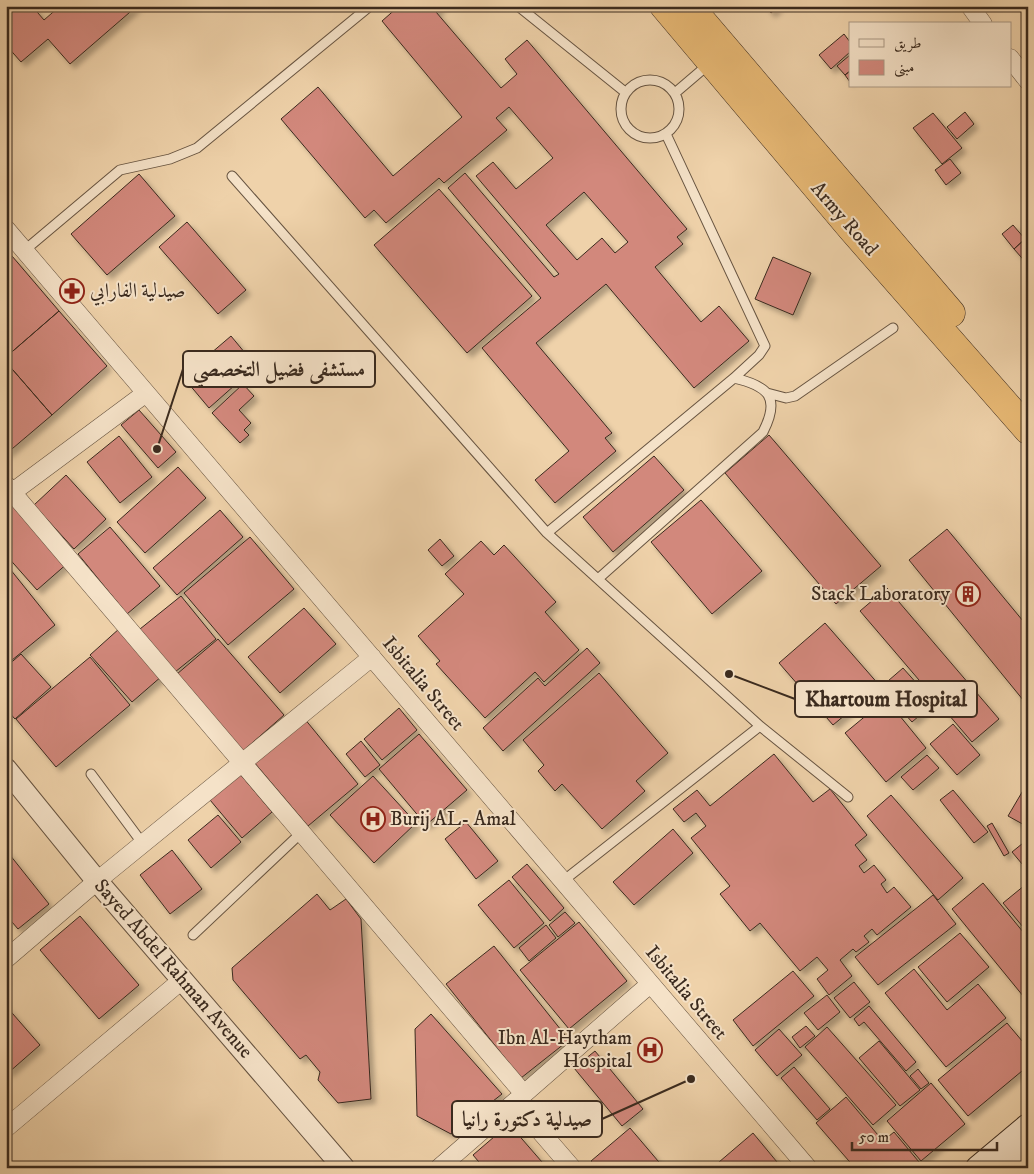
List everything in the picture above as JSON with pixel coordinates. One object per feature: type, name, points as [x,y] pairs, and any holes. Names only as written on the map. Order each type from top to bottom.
[{"type":"highway","name":"Army Road","points":[[664,6],[718,56],[924,297],[1028,430]]},
{"type":"highway","name":"Army Road","points":[[689,6],[718,56]]},
{"type":"highway","name":"Army Road","points":[[924,297],[1028,404]]},
{"type":"main road","points":[[978,1168],[1028,1126]]},
{"type":"main road","points":[[1012,1168],[1028,1154]]},
{"type":"street","points":[[970,6],[982,22]]},
{"type":"street","points":[[1012,60],[1028,80]]},
{"type":"street","name":"Isbitalia Street","points":[[6,229],[808,1168]]},
{"type":"street","points":[[146,393],[8,492],[301,833],[519,1098],[572,1168]]},
{"type":"street","points":[[6,959],[97,881],[372,658]]},
{"type":"street","name":"Sayed Abdel Rahman Avenue","points":[[6,769],[97,881],[344,1168]]},
{"type":"street","points":[[6,1128],[182,980]]},
{"type":"street","points":[[439,1168],[650,984]]},
{"type":"lane","points":[[25,250],[120,170],[170,159],[197,148],[370,6]]},
{"type":"lane","points":[[518,6],[625,92]]},
{"type":"lane","points":[[675,93],[718,56]]},
{"type":"lane","points":[[650,80],[667,85],[675,93],[679,104],[679,116],[674,126],[666,134],[655,139],[643,138],[629,129],[620,114],[620,103],[625,92],[634,84],[650,80]]},
{"type":"lane","points":[[546,533],[734,378],[759,355],[765,346],[666,134]]},
{"type":"lane","points":[[232,176],[546,533],[760,726],[848,797]]},
{"type":"lane","points":[[767,393],[786,398],[796,396],[893,328]]},
{"type":"lane","points":[[598,579],[763,432],[770,420],[771,404],[767,393],[760,385],[734,378]]},
{"type":"lane","points":[[563,881],[760,726]]},
{"type":"lane","points":[[91,774],[143,844]]},
{"type":"lane","points":[[193,934],[301,833]]},
{"type":"building","points":[[6,6],[32,6],[44,20],[60,6],[137,6],[70,64],[48,39],[21,62],[6,45]]},
{"type":"building","points":[[399,6],[442,6],[436,12],[501,88],[517,74],[505,59],[527,40],[687,229],[677,237],[683,244],[655,267],[701,322],[719,306],[749,341],[694,388],[606,284],[536,343],[612,433],[605,438],[616,451],[555,503],[535,480],[569,451],[482,348],[541,298],[448,188],[465,173],[554,277],[559,274],[476,176],[493,162],[516,189],[553,158],[509,107],[496,118],[507,130],[444,183],[439,178],[386,223],[374,210],[365,218],[281,119],[318,87],[393,176],[462,117],[382,21]],"holes":[[[584,192],[628,242],[615,253],[602,238],[577,260],[546,225]]]},
{"type":"building","points":[[765,6],[779,6],[771,13]]},
{"type":"building","points":[[844,34],[849,41],[849,53],[831,69],[819,55]]},
{"type":"building","points":[[849,56],[849,72],[845,75],[837,66]]},
{"type":"building","points":[[849,72],[849,81],[845,75]]},
{"type":"building","points":[[965,112],[974,124],[957,139],[947,127]]},
{"type":"building","points":[[933,113],[962,148],[942,164],[913,128]]},
{"type":"building","points":[[950,159],[961,173],[946,185],[935,170]]},
{"type":"building","points":[[139,174],[175,216],[107,275],[71,234]]},
{"type":"building","points":[[439,189],[532,296],[467,353],[374,245]]},
{"type":"building","points":[[187,222],[246,290],[218,314],[159,247]]},
{"type":"building","points":[[1013,225],[1025,239],[1014,249],[1002,234]]},
{"type":"building","points":[[1028,236],[1028,265],[1014,249]]},
{"type":"building","points":[[12,256],[59,311],[6,357],[6,261]]},
{"type":"building","points":[[773,257],[811,273],[793,315],[755,299]]},
{"type":"building","points":[[59,311],[107,366],[52,415],[6,362],[6,357]]},
{"type":"building","points":[[231,336],[250,359],[229,377],[235,385],[209,408],[183,377]]},
{"type":"building","points":[[6,362],[52,415],[6,454]]},
{"type":"building","points":[[243,384],[254,396],[239,410],[251,423],[244,430],[249,435],[240,443],[212,413]]},
{"type":"building","points":[[139,410],[176,452],[158,468],[121,425]]},
{"type":"building","points":[[769,435],[881,566],[836,604],[725,473]]},
{"type":"building","points":[[119,436],[152,477],[120,503],[87,462]]},
{"type":"building","points":[[654,456],[684,490],[613,552],[583,517]]},
{"type":"building","points":[[178,467],[206,498],[145,553],[117,522]]},
{"type":"building","points":[[66,475],[106,519],[74,549],[34,505]]},
{"type":"building","points":[[701,500],[762,571],[712,614],[651,542]]},
{"type":"building","points":[[15,501],[69,562],[37,590],[6,555],[6,509]]},
{"type":"building","points":[[220,510],[243,537],[177,595],[153,568]]},
{"type":"building","points":[[110,527],[160,586],[127,614],[78,554]]},
{"type":"building","name":"Stack Laboratory","points":[[947,529],[1028,627],[1028,706],[909,560]]},
{"type":"building","points":[[250,537],[294,589],[228,645],[184,593]]},
{"type":"building","points":[[440,539],[454,556],[442,566],[428,550]]},
{"type":"building","points":[[481,541],[494,555],[504,545],[556,602],[545,612],[579,650],[544,682],[535,672],[485,718],[436,664],[440,661],[418,636],[464,594],[445,574]]},
{"type":"building","points":[[6,564],[55,625],[6,665]]},
{"type":"building","points":[[887,588],[999,719],[972,742],[860,611]]},
{"type":"building","points":[[181,596],[216,639],[175,672],[140,629]]},
{"type":"building","points":[[304,608],[336,644],[280,693],[248,657]]},
{"type":"building","points":[[825,623],[880,686],[833,725],[779,663]]},
{"type":"building","points":[[120,628],[162,676],[132,702],[90,655]]},
{"type":"building","points":[[218,639],[284,715],[243,751],[177,674]]},
{"type":"building","points":[[587,648],[600,663],[503,751],[483,728],[538,678],[545,686]]},
{"type":"building","points":[[21,654],[51,687],[15,719],[6,709],[6,667]]},
{"type":"building","points":[[90,657],[130,705],[56,767],[16,719]]},
{"type":"building","points":[[903,668],[934,703],[912,722],[881,687]]},
{"type":"building","points":[[599,673],[668,753],[636,781],[645,791],[602,829],[562,784],[555,791],[538,771],[544,765],[523,740]]},
{"type":"building","points":[[886,699],[926,748],[886,782],[845,733]]},
{"type":"building","points":[[399,708],[417,730],[382,760],[364,739]]},
{"type":"building","points":[[304,718],[358,784],[308,826],[253,761]]},
{"type":"building","points":[[953,724],[980,755],[957,775],[930,744]]},
{"type":"building","points":[[419,734],[467,790],[426,825],[379,769]]},
{"type":"building","points":[[361,741],[380,765],[365,777],[346,754]]},
{"type":"building","points":[[774,754],[813,802],[830,789],[867,835],[855,845],[867,860],[859,866],[864,873],[874,865],[886,880],[881,884],[887,893],[894,887],[911,907],[877,935],[872,929],[864,936],[869,942],[856,952],[853,949],[840,960],[852,976],[829,995],[817,979],[828,970],[817,957],[800,971],[760,923],[750,931],[720,894],[730,886],[691,838],[706,826],[696,813],[684,822],[673,809],[697,790],[710,806]]},
{"type":"building","points":[[927,755],[939,768],[913,790],[901,777]]},
{"type":"building","points":[[240,774],[272,812],[242,838],[210,800]]},
{"type":"building","name":"Burij AL- Amal","points":[[373,776],[416,823],[374,863],[330,815]]},
{"type":"building","points":[[1028,782],[1028,827],[1008,816]]},
{"type":"building","points":[[953,790],[988,832],[974,843],[940,800]]},
{"type":"building","points":[[891,795],[963,878],[938,900],[867,816]]},
{"type":"building","points":[[218,815],[241,842],[211,868],[188,840]]},
{"type":"building","points":[[466,822],[498,861],[476,879],[445,839]]},
{"type":"building","points":[[992,823],[1009,853],[1004,856],[987,826]]},
{"type":"building","points":[[673,829],[693,853],[634,905],[613,882]]},
{"type":"building","points":[[1028,839],[1028,871],[1012,852]]},
{"type":"building","points":[[6,850],[49,904],[18,929],[6,915]]},
{"type":"building","points":[[172,850],[202,889],[170,914],[140,875]]},
{"type":"building","points":[[527,864],[564,908],[550,921],[512,877]]},
{"type":"building","points":[[509,880],[544,923],[514,948],[478,905]]},
{"type":"building","points":[[983,883],[1028,938],[1028,1002],[952,909]]},
{"type":"building","points":[[1025,885],[1028,888],[1028,933],[1003,903]]},
{"type":"building","points":[[317,894],[330,910],[346,899],[361,919],[371,1099],[338,1103],[318,1080],[320,1072],[306,1055],[300,1059],[233,980],[232,968]]},
{"type":"building","points":[[933,895],[956,924],[878,985],[855,957]]},
{"type":"building","points":[[565,912],[575,923],[558,937],[549,925]]},
{"type":"building","points":[[80,916],[139,985],[99,1019],[40,950]]},
{"type":"building","points":[[579,922],[627,981],[569,1029],[520,970]]},
{"type":"building","points":[[546,925],[556,938],[529,961],[519,948]]},
{"type":"building","points":[[960,933],[989,967],[947,1002],[918,967]]},
{"type":"building","points":[[494,946],[569,1040],[521,1078],[446,984]]},
{"type":"building","points":[[914,969],[947,1010],[978,984],[1006,1018],[946,1067],[885,993]]},
{"type":"building","points":[[793,971],[814,996],[753,1046],[733,1020]]},
{"type":"building","points":[[854,982],[870,1002],[850,1018],[834,998]]},
{"type":"building","points":[[827,995],[840,1012],[818,1030],[804,1013]]},
{"type":"building","points":[[6,1006],[40,1045],[8,1073],[6,1070]]},
{"type":"building","points":[[869,1006],[916,1062],[906,1071],[864,1022],[859,1026],[854,1019]]},
{"type":"building","points":[[431,1014],[502,1094],[451,1134],[417,1116],[415,1029]]},
{"type":"building","points":[[1007,1023],[1028,1048],[1028,1066],[968,1116],[938,1080]]},
{"type":"building","points":[[806,1026],[815,1036],[800,1048],[792,1037]]},
{"type":"building","points":[[827,1027],[896,1105],[873,1125],[805,1047]]},
{"type":"building","points":[[779,1029],[802,1055],[777,1076],[755,1050]]},
{"type":"building","points":[[879,1041],[920,1090],[900,1106],[859,1058]]},
{"type":"building","points":[[595,1051],[643,1109],[622,1126],[574,1068]]},
{"type":"building","points":[[794,1067],[830,1109],[817,1120],[781,1078]]},
{"type":"building","points":[[918,1069],[929,1083],[921,1089],[910,1076]]},
{"type":"building","points":[[931,1083],[965,1124],[921,1161],[887,1121]]},
{"type":"building","points":[[846,1097],[883,1141],[894,1132],[919,1162],[913,1168],[855,1168],[816,1123]]},
{"type":"building","points":[[509,1124],[542,1162],[536,1168],[484,1168],[473,1155]]},
{"type":"building","points":[[630,1128],[664,1168],[597,1168],[591,1161]]},
{"type":"building","points":[[753,1133],[782,1168],[712,1168]]},
{"type":"place","name":"صيدلية الفارابي","points":[[72,291]]},
{"type":"place","name":"مستشفى فضيل التخصصي","points":[[157,449]]},
{"type":"place","name":"Stack Laboratory","points":[[968,594]]},
{"type":"place","name":"Khartoum Hospital","points":[[729,674]]},
{"type":"place","name":"Burij AL- Amal","points":[[373,819]]},
{"type":"place","name":"Ibn Al-Haytham Hospital","points":[[650,1050]]},
{"type":"place","name":"صيدلية دكتورة رانيا","points":[[691,1079]]}]
